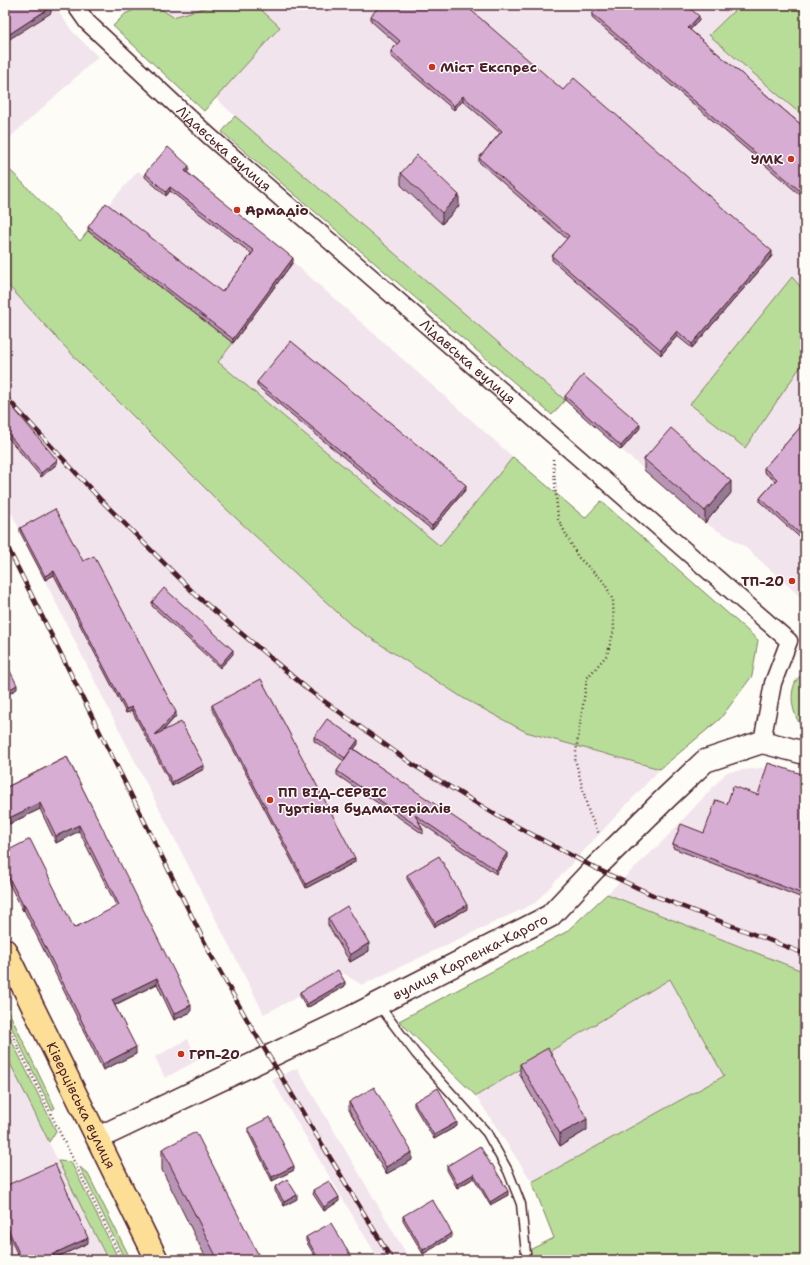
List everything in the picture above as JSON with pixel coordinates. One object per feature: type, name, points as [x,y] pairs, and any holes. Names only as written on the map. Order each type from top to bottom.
[{"type":"main road","points":[[762,742],[805,753]]},
{"type":"main road","name":"вулиця Карпенка-Карого","points":[[98,1138],[249,1067],[550,916],[667,797],[705,761],[762,742]]},
{"type":"main road","name":"Ківерцівська вулиця","points":[[5,950],[157,1260]]},
{"type":"street","name":"Лідавська вулиця","points":[[75,5],[86,22],[208,135],[789,641],[773,683],[762,742]]},
{"type":"lane","points":[[377,1004],[416,1054],[487,1133],[508,1170],[521,1204],[526,1254]]},
{"type":"path","points":[[551,434],[558,519],[578,557],[604,582],[613,600],[614,630],[607,655],[587,678],[575,759],[589,813],[610,854]]},
{"type":"path","points":[[5,1020],[122,1260]]},
{"type":"shaded area","points":[[5,5],[54,5],[72,31],[98,57],[5,142]]},
{"type":"shaded area","points":[[116,5],[805,5],[805,601],[744,546],[705,523],[565,400],[235,116]]},
{"type":"shaded area","points":[[168,151],[189,170],[202,189],[293,262],[513,457],[440,546],[218,362],[233,343],[88,231],[106,207],[138,171],[146,177]]},
{"type":"shaded area","points":[[5,282],[81,364],[224,507],[352,626],[463,698],[526,732],[660,769],[535,903],[362,985],[341,972],[316,986],[307,1008],[300,996],[264,1014],[114,720],[5,500]]},
{"type":"shaded area","points":[[768,767],[805,779],[805,972],[607,894],[663,841],[727,772]]},
{"type":"shaded area","points":[[670,979],[725,1076],[532,1182],[476,1096]]},
{"type":"shaded area","points":[[188,1039],[198,1060],[165,1078],[155,1057]]},
{"type":"shaded area","points":[[5,1053],[58,1161],[107,1260],[5,1260]]},
{"type":"shaded area","points":[[297,1068],[410,1260],[379,1260],[272,1080]]},
{"type":"green space","points":[[144,5],[155,5],[173,17],[215,5],[256,5],[280,27],[204,111],[113,26],[125,14]]},
{"type":"green space","points":[[740,5],[805,5],[805,118],[709,35]]},
{"type":"green space","points":[[235,116],[565,400],[552,415],[222,132]]},
{"type":"green space","points":[[5,165],[80,241],[88,231],[233,343],[218,362],[440,546],[513,457],[585,518],[601,501],[758,640],[752,676],[720,719],[660,769],[526,732],[463,698],[352,626],[224,507],[81,364],[5,282]]},
{"type":"green space","points":[[792,277],[805,292],[805,360],[745,448],[690,404]]},
{"type":"green space","points":[[805,671],[805,730],[797,720],[793,707],[792,693],[796,681]]},
{"type":"green space","points":[[607,894],[805,972],[805,1260],[509,1260],[554,1238],[532,1182],[724,1076],[670,979],[476,1096],[399,1021],[566,932]]},
{"type":"green space","points":[[5,1000],[7,1008],[55,1108],[52,1110],[5,1014]]},
{"type":"green space","points":[[5,1027],[56,1131],[49,1142],[5,1053]]},
{"type":"green space","points":[[58,1161],[71,1162],[119,1260],[104,1260],[107,1258]]},
{"type":"green space","points":[[80,1167],[88,1174],[131,1260],[125,1260]]},
{"type":"building","points":[[5,5],[49,5],[51,7],[5,37]]},
{"type":"building","points":[[380,5],[465,5],[563,90],[574,78],[772,251],[692,344],[677,331],[661,350],[552,256],[569,236],[479,158],[502,131],[463,96],[454,106],[391,51],[400,41],[371,16]]},
{"type":"building","points":[[600,5],[661,5],[667,10],[671,5],[686,5],[699,16],[688,28],[805,128],[805,195],[592,14]]},
{"type":"building","points":[[168,147],[189,166],[185,171],[293,258],[233,339],[88,227],[106,203],[222,292],[254,251],[170,187],[166,192],[145,173]]},
{"type":"building","points":[[417,155],[459,195],[442,213],[401,173]]},
{"type":"building","points":[[291,341],[466,485],[432,526],[257,382]]},
{"type":"building","points":[[583,375],[640,424],[621,446],[565,396]]},
{"type":"building","points":[[5,398],[57,460],[41,473],[5,430]]},
{"type":"building","points":[[805,422],[805,538],[760,498],[777,479],[764,468]]},
{"type":"building","points":[[671,428],[731,481],[705,511],[644,459]]},
{"type":"building","points":[[55,509],[83,561],[94,556],[176,712],[155,735],[181,722],[204,765],[172,782],[132,707],[126,709],[54,571],[45,576],[20,528]]},
{"type":"building","points":[[164,588],[233,650],[220,665],[152,602]]},
{"type":"building","points":[[5,645],[8,652],[5,654]]},
{"type":"building","points":[[5,661],[17,685],[5,692]]},
{"type":"building","points":[[261,679],[355,858],[306,884],[212,705]]},
{"type":"building","points":[[327,719],[358,740],[345,758],[314,737]]},
{"type":"building","points":[[352,748],[507,853],[496,870],[415,815],[423,830],[337,771]]},
{"type":"building","points":[[67,757],[191,1005],[174,1014],[157,978],[112,1000],[136,1047],[103,1064],[24,904],[23,905],[5,870],[5,852],[30,839],[74,928],[119,905],[79,825],[56,836],[40,803],[5,820],[5,788]]},
{"type":"building","points":[[768,763],[805,775],[805,895],[673,844],[681,824],[704,833],[716,800],[727,804],[733,786],[758,795]]},
{"type":"building","points":[[439,856],[467,905],[435,923],[407,875]]},
{"type":"building","points":[[347,906],[369,943],[350,955],[328,918]]},
{"type":"building","points":[[338,970],[345,982],[307,1004],[300,992]]},
{"type":"building","points":[[548,1048],[587,1119],[560,1134],[520,1064]]},
{"type":"building","points":[[374,1087],[412,1152],[386,1167],[349,1102]]},
{"type":"building","points":[[438,1088],[457,1122],[434,1135],[414,1102]]},
{"type":"building","points":[[270,1117],[294,1166],[272,1177],[248,1128]]},
{"type":"building","points":[[196,1132],[261,1260],[218,1260],[162,1149]]},
{"type":"building","points":[[480,1146],[508,1191],[490,1202],[474,1174],[457,1184],[447,1166]]},
{"type":"building","points":[[55,1164],[88,1238],[53,1254],[56,1260],[22,1260],[5,1222],[5,1186]]},
{"type":"building","points":[[287,1179],[297,1195],[284,1202],[275,1187]]},
{"type":"building","points":[[329,1181],[339,1197],[324,1207],[313,1190]]},
{"type":"building","points":[[432,1199],[452,1233],[423,1250],[403,1216]]},
{"type":"building","points":[[331,1223],[353,1260],[319,1260],[306,1237]]},
{"type":"railway","points":[[5,396],[100,499],[198,597],[310,691],[415,766],[503,819],[595,868],[655,896],[805,954]]},
{"type":"railway","points":[[5,542],[212,957],[250,1025],[392,1260]]},
{"type":"place","name":"Міст Експрес","points":[[432,67]]},
{"type":"place","name":"УМК","points":[[791,159]]},
{"type":"place","name":"Армадіо","points":[[237,210]]},
{"type":"place","name":"ТП-20","points":[[792,581]]},
{"type":"place","name":"ПП ВІД-СЕРВІС Гуртівня будматеріалів","points":[[270,800]]},
{"type":"place","name":"ГРП-20","points":[[181,1054]]}]
